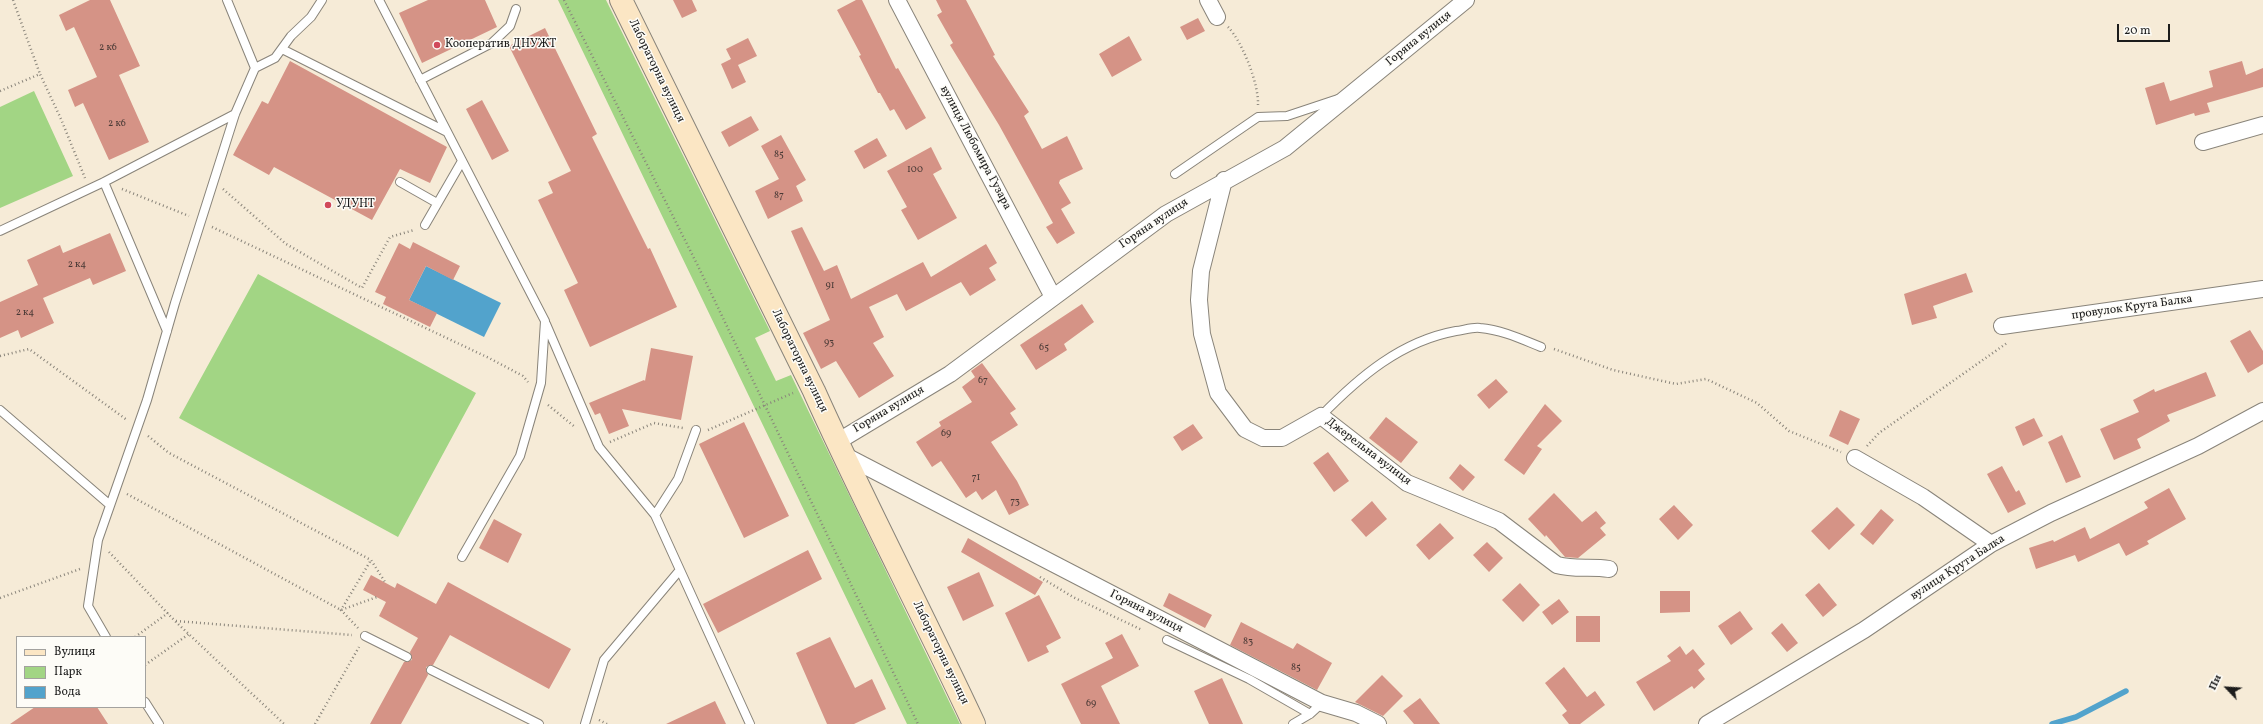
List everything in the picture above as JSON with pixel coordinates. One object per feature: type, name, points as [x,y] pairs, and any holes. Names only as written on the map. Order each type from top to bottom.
[{"type":"main road","name":"Лабораторна вулиця","points":[[621,0],[814,391],[839,448],[938,647],[974,724]]},
{"type":"street","name":"вулиця Любомира Гузара","points":[[897,0],[1054,297]]},
{"type":"street","points":[[1208,0],[1217,17]]},
{"type":"street","name":"Горяна вулиця","points":[[1378,724],[1356,712],[1322,703],[839,448],[950,374],[1166,214],[1224,180],[1285,148],[1466,0]]},
{"type":"street","points":[[2203,142],[2263,125]]},
{"type":"street","points":[[1224,180],[1201,271],[1199,300],[1202,334],[1218,393],[1245,429],[1263,438],[1282,438],[1321,416]]},
{"type":"street","name":"провулок Крута Балка","points":[[2002,326],[2263,290]]},
{"type":"street","name":"вулиця Крута Балка","points":[[1707,724],[1864,630],[1991,544],[2051,513],[2198,446],[2263,410]]},
{"type":"street","name":"Джерельна вулиця","points":[[1321,416],[1407,483],[1498,521],[1557,565],[1568,568],[1596,567],[1609,569]]},
{"type":"street","points":[[1855,458],[1923,497],[1991,544]]},
{"type":"lane","points":[[226,0],[255,68]]},
{"type":"lane","points":[[105,636],[88,606],[98,540],[115,488],[138,428],[235,114],[255,68],[275,58],[291,36],[311,17],[322,0]]},
{"type":"lane","points":[[379,0],[545,321],[599,447],[655,515],[679,571],[750,724]]},
{"type":"lane","points":[[420,80],[492,43],[510,26],[516,9]]},
{"type":"lane","points":[[282,49],[447,132]]},
{"type":"lane","points":[[1175,174],[1258,117],[1287,116],[1349,95]]},
{"type":"lane","points":[[0,231],[90,189],[235,114]]},
{"type":"lane","points":[[425,225],[462,161]]},
{"type":"lane","points":[[104,182],[167,331]]},
{"type":"lane","points":[[400,182],[438,203]]},
{"type":"lane","points":[[462,557],[520,456],[541,383],[545,321]]},
{"type":"lane","points":[[1321,416],[1359,380],[1391,355],[1419,342],[1449,332],[1478,327],[1498,330],[1541,347]]},
{"type":"lane","points":[[0,410],[110,505]]},
{"type":"lane","points":[[655,515],[678,479],[696,430]]},
{"type":"lane","points":[[585,724],[604,660],[679,571]]},
{"type":"lane","points":[[365,636],[407,657]]},
{"type":"lane","points":[[1166,640],[1249,679],[1310,714]]},
{"type":"lane","points":[[431,670],[539,724]]},
{"type":"lane","points":[[1293,724],[1310,714],[1322,703]]},
{"type":"lane","points":[[146,704],[159,724]]},
{"type":"path","points":[[13,0],[40,74],[62,119],[90,189]]},
{"type":"path","points":[[564,0],[690,248],[764,406],[918,724]]},
{"type":"path","points":[[1217,17],[1236,35],[1258,95],[1258,117]]},
{"type":"path","points":[[0,91],[40,74]]},
{"type":"path","points":[[214,181],[286,244],[362,288],[390,237],[411,232],[425,225]]},
{"type":"path","points":[[104,182],[202,222],[489,358],[523,376],[537,396],[577,428]]},
{"type":"path","points":[[1541,347],[1556,350],[1613,370],[1676,384],[1706,379],[1757,403],[1789,431],[1855,458],[1879,433],[2013,339]]},
{"type":"path","points":[[0,356],[29,349],[138,428],[169,453],[371,560],[385,582]]},
{"type":"path","points":[[599,447],[654,423],[706,431],[788,396]]},
{"type":"path","points":[[115,488],[342,610],[365,636]]},
{"type":"path","points":[[98,540],[175,621],[284,724]]},
{"type":"path","points":[[342,610],[371,560]]},
{"type":"path","points":[[0,598],[94,563]]},
{"type":"path","points":[[342,610],[377,597]]},
{"type":"path","points":[[136,636],[168,613]]},
{"type":"path","points":[[175,621],[365,636]]},
{"type":"path","points":[[146,663],[189,634]]},
{"type":"path","points":[[315,724],[365,636]]},
{"type":"path","points":[[603,720],[607,724]]},
{"type":"green space","points":[[558,0],[606,0],[770,331],[755,338],[776,381],[791,375],[960,724],[907,724]]},
{"type":"green space","points":[[34,91],[73,176],[0,208],[0,107]]},
{"type":"green space","points":[[258,274],[476,393],[398,537],[179,418]]},
{"type":"water","points":[[426,266],[501,303],[484,337],[409,300]]},
{"type":"building","points":[[90,0],[110,0],[140,66],[119,75],[149,142],[109,160],[83,103],[75,107],[68,90],[97,77],[74,27],[66,31],[59,15]]},
{"type":"building","name":"Кооператив ДНУЖТ","points":[[428,0],[485,0],[497,27],[422,63],[399,13]]},
{"type":"building","points":[[673,0],[692,0],[697,11],[682,18]]},
{"type":"building","points":[[856,0],[862,0],[896,69],[898,68],[926,118],[906,130],[894,109],[890,111],[880,93],[878,93],[859,56],[861,55],[837,10]]},
{"type":"building","points":[[936,0],[966,0],[995,55],[993,56],[1029,112],[1024,116],[1042,149],[1067,136],[1083,169],[1060,180],[1059,183],[1071,203],[1061,209],[1075,233],[1057,244],[1046,227],[1053,223],[999,125],[950,45],[953,43],[937,15],[942,12]]},
{"type":"building","points":[[1198,18],[1205,31],[1187,40],[1180,27]]},
{"type":"building","points":[[545,28],[597,134],[592,137],[648,249],[650,248],[677,307],[590,347],[564,290],[578,283],[538,200],[553,193],[548,182],[571,171],[509,46]]},
{"type":"building","points":[[1129,36],[1142,60],[1112,77],[1099,54]]},
{"type":"building","points":[[748,38],[757,56],[738,65],[746,82],[732,89],[721,64],[731,59],[726,49]]},
{"type":"building","points":[[290,61],[447,147],[430,183],[400,169],[372,220],[274,167],[269,175],[233,155],[262,101],[268,104]]},
{"type":"building","points":[[2242,61],[2246,75],[2263,68],[2263,87],[2207,103],[2210,112],[2195,116],[2194,113],[2156,125],[2145,88],[2164,82],[2170,101],[2213,87],[2209,71]]},
{"type":"building","points":[[482,100],[509,151],[492,160],[466,109]]},
{"type":"building","points":[[751,116],[759,130],[729,147],[721,132]]},
{"type":"building","points":[[781,135],[806,180],[796,186],[803,201],[768,219],[755,191],[779,179],[761,146]]},
{"type":"building","points":[[877,138],[887,156],[864,169],[854,151]]},
{"type":"building","points":[[931,147],[942,169],[933,174],[957,218],[918,240],[901,210],[907,207],[887,171]]},
{"type":"building","points":[[802,227],[824,271],[837,265],[851,299],[923,262],[931,277],[986,244],[997,263],[989,268],[996,280],[970,296],[961,282],[906,311],[897,294],[869,307],[884,337],[873,343],[894,376],[859,398],[836,361],[821,369],[803,333],[830,320],[791,231]]},
{"type":"building","points":[[110,233],[126,271],[93,285],[90,278],[43,298],[54,323],[21,338],[18,330],[0,338],[0,302],[38,285],[27,260],[60,245],[63,253]]},
{"type":"building","points":[[413,242],[460,266],[453,280],[426,266],[409,300],[437,313],[430,327],[383,304],[386,297],[375,292],[399,243],[410,249]]},
{"type":"building","points":[[1966,273],[1973,292],[1933,306],[1937,318],[1912,325],[1904,294]]},
{"type":"building","points":[[1082,304],[1094,322],[1064,344],[1067,350],[1036,370],[1020,345]]},
{"type":"building","points":[[2250,330],[2263,351],[2263,364],[2248,373],[2230,341]]},
{"type":"building","points":[[651,348],[693,356],[681,420],[622,409],[629,426],[609,434],[600,413],[595,415],[589,403],[644,380],[645,381]]},
{"type":"building","points":[[982,363],[1016,409],[1010,413],[1018,425],[991,442],[1017,481],[1029,505],[1009,515],[996,490],[982,500],[976,491],[966,498],[941,461],[932,467],[916,442],[941,426],[939,422],[972,402],[962,387],[975,377],[971,371]]},
{"type":"building","points":[[2206,372],[2216,396],[2167,415],[2170,421],[2137,439],[2141,448],[2114,460],[2100,429],[2139,412],[2133,400],[2154,389],[2155,392]]},
{"type":"building","points":[[1496,379],[1508,392],[1489,409],[1477,395]]},
{"type":"building","points":[[1545,404],[1562,421],[1537,446],[1542,449],[1524,475],[1504,460]]},
{"type":"building","points":[[1840,410],[1860,419],[1848,445],[1829,436]]},
{"type":"building","points":[[1386,417],[1418,442],[1401,463],[1369,438]]},
{"type":"building","points":[[2034,418],[2043,436],[2023,446],[2015,427]]},
{"type":"building","points":[[744,422],[789,516],[744,538],[699,444]]},
{"type":"building","points":[[1193,424],[1203,438],[1182,451],[1173,437]]},
{"type":"building","points":[[2062,435],[2081,477],[2066,483],[2048,442]]},
{"type":"building","points":[[1328,452],[1349,481],[1334,492],[1313,463]]},
{"type":"building","points":[[1460,464],[1475,477],[1463,491],[1449,478]]},
{"type":"building","points":[[2002,466],[2016,492],[2019,490],[2026,504],[2008,513],[1987,474]]},
{"type":"building","points":[[2169,488],[2186,519],[2147,541],[2149,544],[2126,556],[2119,543],[2078,562],[2075,555],[2036,569],[2029,548],[2053,540],[2054,542],[2085,527],[2090,539],[2148,508],[2144,502]]},
{"type":"building","points":[[1554,493],[1582,522],[1596,511],[1606,523],[1600,528],[1606,535],[1578,558],[1565,557],[1546,535],[1545,537],[1528,519]]},
{"type":"building","points":[[1372,501],[1387,519],[1366,537],[1351,520]]},
{"type":"building","points":[[1674,505],[1693,525],[1678,540],[1659,519]]},
{"type":"building","points":[[1837,507],[1855,525],[1829,550],[1811,531]]},
{"type":"building","points":[[1881,509],[1894,520],[1873,545],[1860,534]]},
{"type":"building","points":[[494,519],[522,534],[508,563],[479,548]]},
{"type":"building","points":[[1440,523],[1454,538],[1429,560],[1416,545]]},
{"type":"building","points":[[968,538],[1043,582],[1035,595],[961,552]]},
{"type":"building","points":[[1487,542],[1503,558],[1489,572],[1473,555]]},
{"type":"building","points":[[808,550],[822,579],[718,633],[703,604]]},
{"type":"building","points":[[979,572],[994,606],[963,621],[947,587]]},
{"type":"building","points":[[371,575],[395,588],[397,583],[436,604],[448,582],[571,649],[549,689],[450,635],[433,665],[426,667],[428,675],[401,724],[370,724],[404,662],[412,660],[410,652],[418,638],[379,616],[386,602],[363,590]]},
{"type":"building","points":[[1520,583],[1540,605],[1523,622],[1502,600]]},
{"type":"building","points":[[1819,583],[1837,605],[1823,617],[1805,595]]},
{"type":"building","points":[[1660,591],[1690,591],[1690,612],[1660,613]]},
{"type":"building","points":[[1169,593],[1212,615],[1205,628],[1163,606]]},
{"type":"building","points":[[1039,595],[1061,638],[1046,646],[1049,652],[1028,662],[1005,613]]},
{"type":"building","points":[[1559,599],[1569,612],[1552,625],[1542,612]]},
{"type":"building","points":[[1740,611],[1753,629],[1731,645],[1718,626]]},
{"type":"building","points":[[1576,616],[1600,616],[1600,642],[1576,642]]},
{"type":"building","points":[[1241,622],[1293,649],[1297,643],[1332,663],[1317,690],[1230,645]]},
{"type":"building","points":[[1782,623],[1798,643],[1787,652],[1771,633]]},
{"type":"building","points":[[1122,634],[1139,666],[1101,686],[1120,724],[1081,724],[1061,684],[1113,658],[1105,643]]},
{"type":"building","points":[[830,637],[855,688],[872,679],[886,709],[854,724],[827,724],[796,653]]},
{"type":"building","points":[[1680,646],[1686,655],[1693,649],[1705,664],[1698,670],[1705,679],[1694,689],[1692,686],[1654,711],[1636,682],[1671,661],[1667,656]]},
{"type":"building","points":[[1564,667],[1587,697],[1595,691],[1605,705],[1580,724],[1569,724],[1562,715],[1567,711],[1545,683]]},
{"type":"building","points":[[1382,675],[1403,696],[1383,716],[1355,702]]},
{"type":"building","points":[[1222,678],[1243,724],[1209,724],[1194,691]]},
{"type":"building","points":[[1420,698],[1440,724],[1414,724],[1403,711]]},
{"type":"building","points":[[715,701],[726,724],[666,724]]},
{"type":"building","points":[[34,708],[98,708],[108,724],[10,724]]},
{"type":"waterway","points":[[2052,724],[2076,717],[2126,691]]},
{"type":"place","name":"Кооператив ДНУЖТ","points":[[437,45]]},
{"type":"place","name":"УДУНТ","points":[[328,205]]}]
